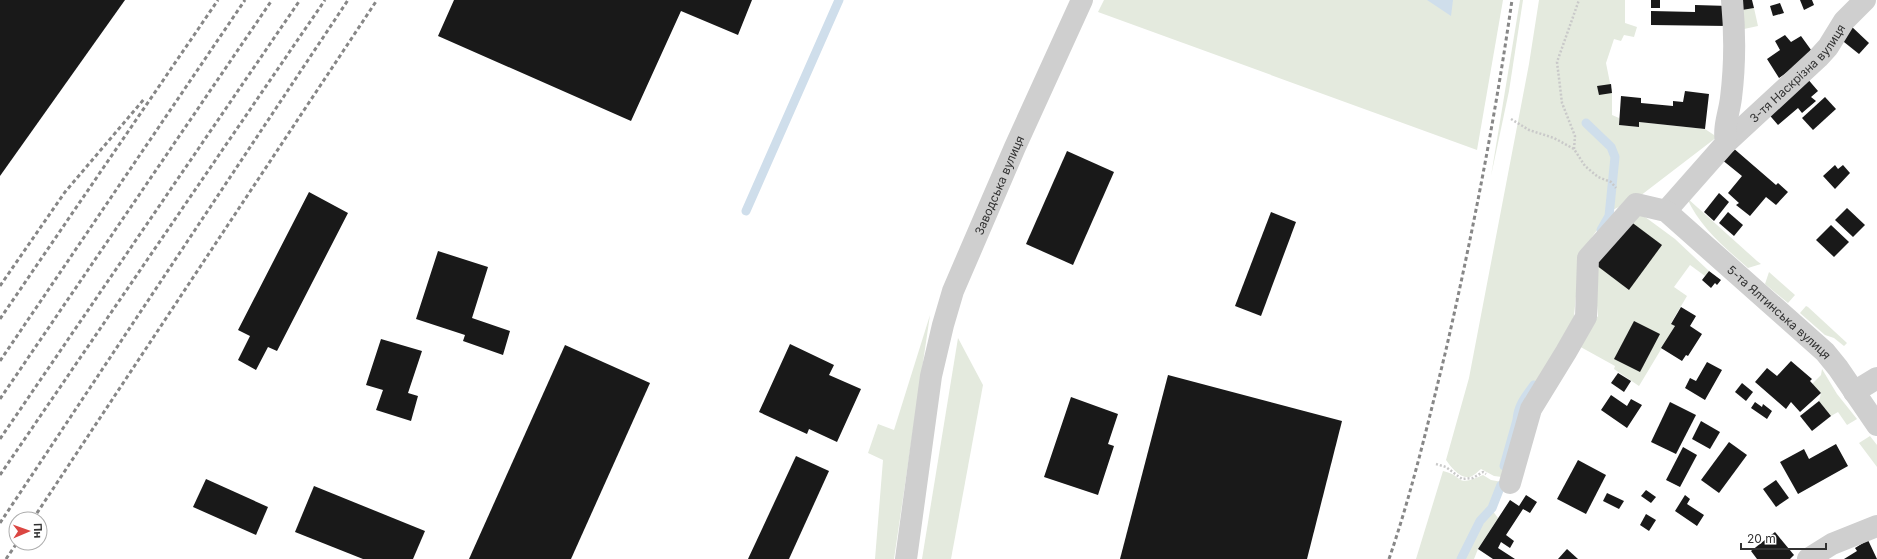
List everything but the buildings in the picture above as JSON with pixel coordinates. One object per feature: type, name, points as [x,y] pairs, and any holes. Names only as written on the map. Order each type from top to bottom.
[{"type":"street","name":"Заводська вулиця","points":[[906,559],[931,376],[953,291],[1014,147],[1082,0]]},
{"type":"street","name":"3-тя Наскрізна вулиця","points":[[1726,143],[1724,130],[1731,98],[1734,50],[1732,0]]},
{"type":"street","name":"3-тя Наскрізна вулиця","points":[[1666,211],[1726,143],[1818,58],[1828,47],[1844,21],[1865,0]]},
{"type":"street","points":[[1510,483],[1531,409],[1586,317],[1588,258],[1636,204],[1666,211]]},
{"type":"street","name":"5-та Ялтинська вулиця","points":[[1666,211],[1824,352],[1838,368],[1877,425]]},
{"type":"street","points":[[1854,392],[1877,378]]},
{"type":"street","points":[[1808,559],[1832,544],[1877,526]]},
{"type":"path","points":[[1574,149],[1575,136],[1562,103],[1557,62],[1579,0]]},
{"type":"path","points":[[1511,119],[1529,130],[1554,138],[1574,149],[1584,166],[1598,177],[1611,182],[1628,201],[1636,204]]},
{"type":"path","points":[[1436,464],[1446,467],[1462,479],[1473,478],[1483,472],[1491,478],[1510,483]]},
{"type":"shaded area","points":[[1104,0],[1503,0],[1477,150],[1098,12]]},
{"type":"shaded area","points":[[1520,0],[1523,0],[1509,91],[1491,176]]},
{"type":"shaded area","points":[[1539,0],[1625,0],[1625,23],[1637,27],[1634,37],[1624,35],[1621,41],[1614,39],[1606,63],[1612,93],[1612,115],[1619,118],[1619,125],[1639,127],[1639,122],[1705,129],[1717,137],[1640,196],[1611,211],[1592,237],[1579,266],[1572,336],[1502,477],[1494,476],[1481,469],[1474,475],[1466,477],[1456,472],[1446,460],[1469,378],[1529,64]]},
{"type":"shaded area","points":[[1754,8],[1758,26],[1744,29],[1742,10]]},
{"type":"shaded area","points":[[1687,198],[1761,264],[1748,268],[1730,253],[1698,218]]},
{"type":"shaded area","points":[[1637,211],[1675,239],[1709,271],[1705,276],[1690,265],[1674,287],[1687,296],[1671,323],[1675,326],[1639,386],[1614,369],[1615,366],[1577,345],[1598,316],[1593,263]]},
{"type":"shaded area","points":[[1769,272],[1795,295],[1788,303],[1765,284]]},
{"type":"shaded area","points":[[1806,306],[1847,343],[1844,346],[1834,338],[1825,335],[1800,313]]},
{"type":"shaded area","points":[[930,315],[894,559],[875,559],[883,460],[868,453],[878,424],[894,430]]},
{"type":"shaded area","points":[[958,338],[983,385],[951,559],[922,559]]},
{"type":"shaded area","points":[[1822,369],[1837,394],[1857,419],[1847,425],[1838,412],[1831,416],[1819,401],[1821,393],[1812,384],[1821,375]]},
{"type":"shaded area","points":[[1870,436],[1877,445],[1877,467],[1859,443]]},
{"type":"shaded area","points":[[1443,471],[1450,473],[1463,481],[1474,479],[1483,475],[1491,480],[1502,482],[1500,492],[1492,510],[1498,518],[1478,549],[1474,559],[1416,559]]},
{"type":"water","points":[[1427,0],[1453,0],[1451,16]]},
{"type":"waterway","points":[[746,211],[839,0]]},
{"type":"waterway","points":[[1586,123],[1611,147],[1615,157],[1609,216],[1601,230]]},
{"type":"waterway","points":[[1504,466],[1519,410],[1523,401],[1534,385]]},
{"type":"waterway","points":[[1461,559],[1480,521],[1492,508],[1501,485]]},
{"type":"railway","points":[[0,319],[218,0]]},
{"type":"railway","points":[[0,361],[245,0]]},
{"type":"railway","points":[[0,399],[272,0]]},
{"type":"railway","points":[[0,439],[300,0]]},
{"type":"railway","points":[[0,475],[325,0]]},
{"type":"railway","points":[[0,523],[348,0]]},
{"type":"railway","points":[[38,511],[377,0]]},
{"type":"railway","points":[[1389,559],[1419,457],[1455,310],[1474,222],[1512,0]]},
{"type":"railway","points":[[0,286],[65,192],[145,98]]},
{"type":"railway","points":[[6,559],[12,551]]}]
